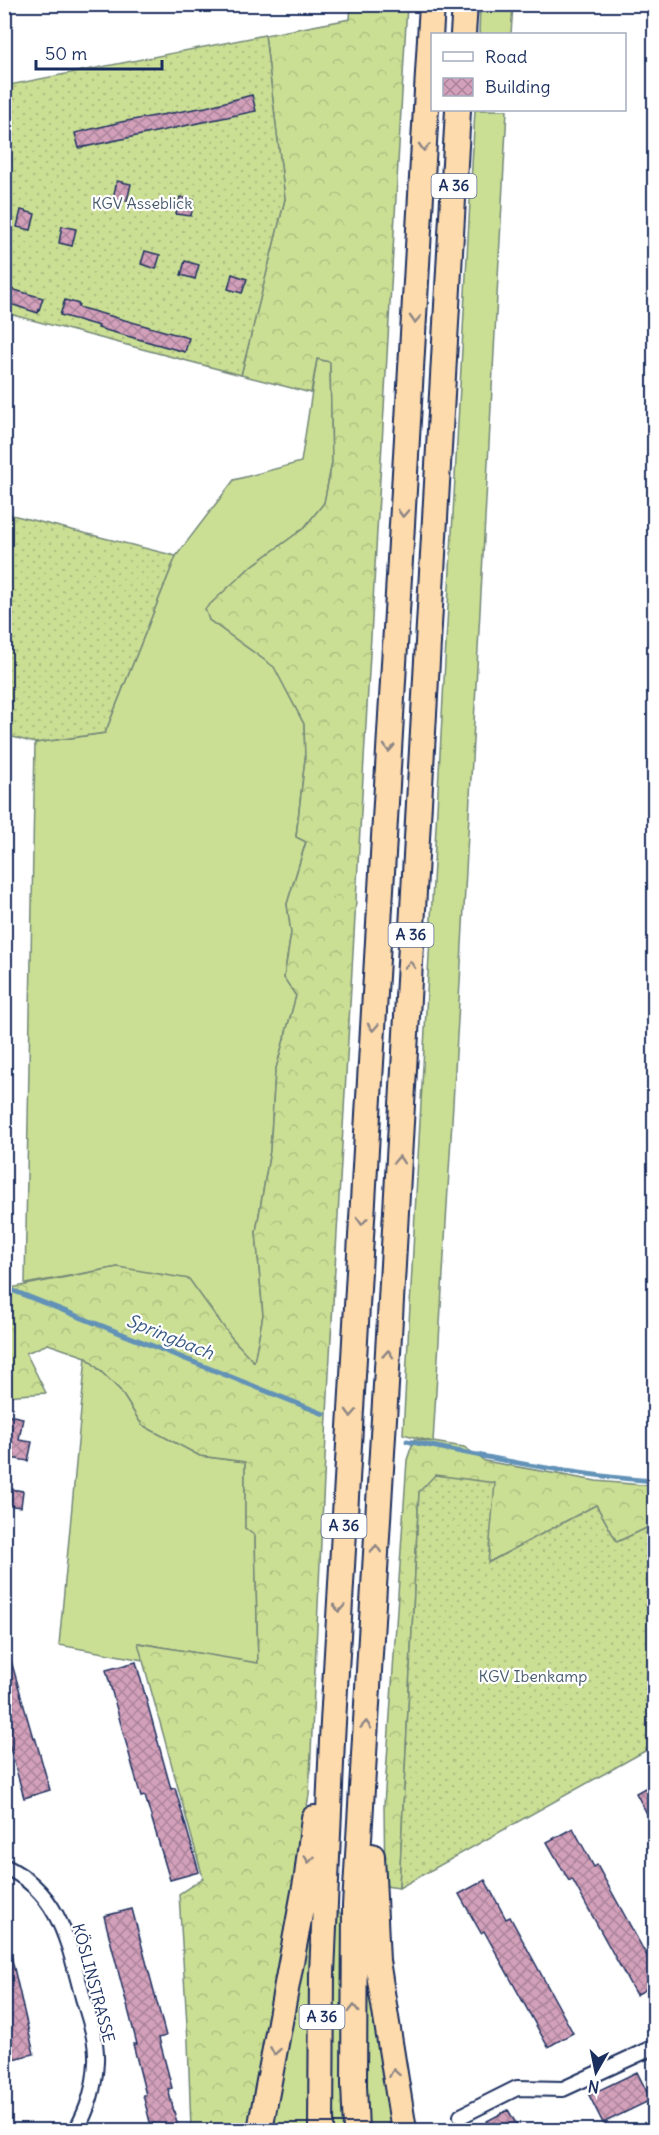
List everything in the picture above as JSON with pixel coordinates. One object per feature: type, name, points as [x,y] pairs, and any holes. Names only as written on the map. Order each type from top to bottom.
[{"type":"highway","name":"A 36","points":[[321,2130],[322,1963],[332,1740],[432,4]]},
{"type":"highway","points":[[463,33],[465,4]]},
{"type":"highway","name":"A 36","points":[[356,2130],[355,1906],[458,111]]},
{"type":"highway","points":[[260,2130],[307,1876],[314,1811],[332,1740]]},
{"type":"highway","points":[[363,1784],[372,1842],[377,1960],[404,2130]]},
{"type":"street","name":"KÖSLINSTRASSE","points":[[4,1866],[36,1887],[58,1917],[66,1933],[92,2028],[96,2059],[93,2087],[84,2117],[76,2130]]},
{"type":"street","points":[[461,2116],[517,2088],[563,2089],[654,2047]]},
{"type":"green space","points":[[351,5],[407,5],[329,1373],[309,1795],[248,2130],[191,2130],[179,1894],[203,1878],[138,1643],[258,1663],[255,1536],[245,1528],[245,1462],[200,1456],[142,1425],[120,1390],[86,1357],[48,1344],[26,1353],[46,1393],[5,1396],[5,1289],[118,1267],[189,1279],[231,1337],[254,1362],[263,1315],[256,1232],[270,1151],[275,1072],[296,996],[284,978],[291,933],[287,904],[306,842],[296,837],[305,759],[304,724],[274,667],[209,620],[205,609],[248,569],[304,528],[324,503],[332,463],[330,362],[317,359],[311,393],[241,375],[285,199],[265,35],[350,19]]},
{"type":"green space","points":[[480,5],[513,5],[511,33],[479,33]]},
{"type":"green space","name":"KGV Asseblick","points":[[265,35],[285,199],[241,375],[5,313],[4,86]]},
{"type":"green space","points":[[475,111],[507,111],[433,1442],[403,1434]]},
{"type":"green space","points":[[317,359],[330,362],[332,463],[324,503],[304,528],[248,569],[209,620],[274,666],[304,724],[305,759],[296,836],[306,841],[287,904],[291,933],[284,977],[296,996],[275,1072],[270,1151],[256,1232],[263,1315],[254,1363],[231,1337],[118,1267],[25,1284],[35,743],[105,733],[176,556],[234,480],[301,462]]},
{"type":"green space","points":[[4,513],[176,556],[105,733],[35,743],[5,735]]},
{"type":"green space","points":[[86,1357],[120,1390],[142,1425],[200,1456],[245,1462],[245,1528],[255,1535],[258,1664],[139,1643],[143,1660],[59,1645]]},
{"type":"green space","points":[[414,1439],[464,1447],[485,1461],[596,1481],[654,1486],[654,1526],[617,1542],[596,1505],[487,1563],[419,1492],[399,1888],[385,1886],[384,1805],[407,1460]]},
{"type":"green space","name":"KGV Ibenkamp","points":[[435,1475],[495,1483],[488,1563],[596,1505],[617,1542],[654,1526],[654,1746],[399,1888],[419,1492]]},
{"type":"green space","points":[[314,1873],[368,1956],[396,2130],[271,2130]]},
{"type":"building","points":[[252,95],[256,111],[79,148],[75,133],[121,122],[206,107]]},
{"type":"building","points":[[117,181],[131,184],[127,201],[113,198]]},
{"type":"building","points":[[180,197],[194,200],[191,216],[176,214]]},
{"type":"building","points":[[21,210],[35,214],[31,230],[17,227]]},
{"type":"building","points":[[62,226],[76,229],[72,246],[59,243]]},
{"type":"building","points":[[145,251],[160,255],[156,269],[141,264]]},
{"type":"building","points":[[185,261],[199,265],[195,279],[181,275]]},
{"type":"building","points":[[232,274],[247,279],[242,293],[228,289]]},
{"type":"building","points":[[4,287],[43,298],[38,313],[4,302]]},
{"type":"building","points":[[65,300],[79,304],[78,307],[189,338],[185,352],[60,315]]},
{"type":"building","points":[[4,1414],[23,1418],[19,1440],[32,1442],[28,1461],[4,1457]]},
{"type":"building","points":[[4,1488],[23,1491],[21,1507],[4,1505]]},
{"type":"building","points":[[8,1650],[50,1790],[24,1798],[9,1744],[4,1746],[4,1651]]},
{"type":"building","points":[[136,1662],[171,1789],[175,1788],[199,1872],[170,1880],[145,1796],[141,1797],[106,1670]]},
{"type":"building","points":[[654,1783],[654,1827],[636,1793]]},
{"type":"building","points":[[573,1828],[594,1867],[597,1865],[654,1969],[654,1985],[636,1995],[572,1879],[569,1881],[547,1842]]},
{"type":"building","points":[[485,1880],[506,1919],[510,1917],[573,2033],[548,2047],[484,1931],[481,1933],[459,1894]]},
{"type":"building","points":[[132,1909],[166,2036],[159,2038],[172,2088],[168,2089],[179,2130],[152,2130],[133,2044],[137,2044],[104,1916]]},
{"type":"building","points":[[10,1951],[34,2054],[4,2061],[4,1952]]},
{"type":"building","points":[[637,2072],[651,2100],[603,2123],[589,2095]]},
{"type":"building","points":[[508,2110],[520,2130],[493,2130],[487,2121]]},
{"type":"waterway","name":"Springbach","points":[[4,1287],[324,1414]]},
{"type":"waterway","name":"Springbach","points":[[407,1441],[561,1470],[654,1481]]}]
